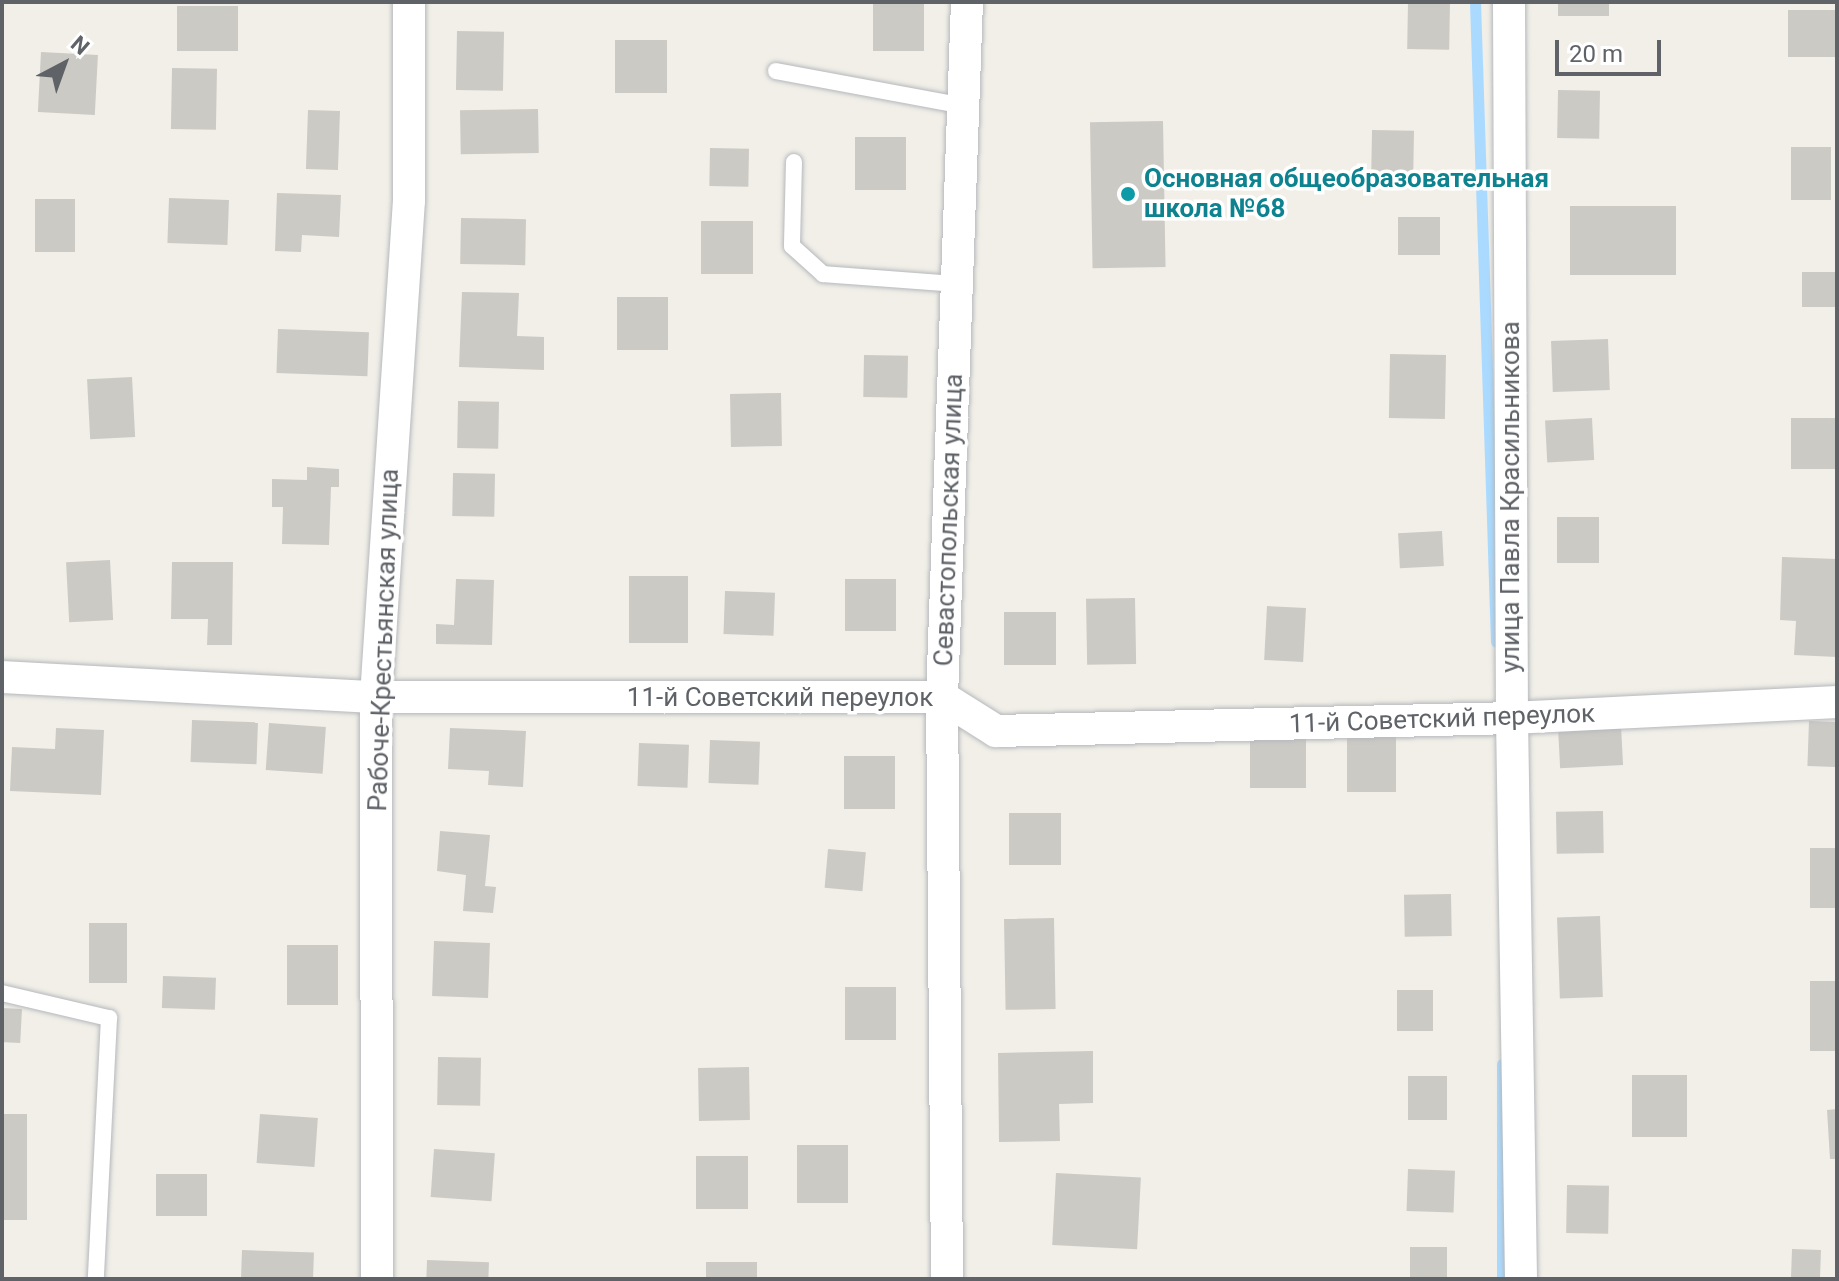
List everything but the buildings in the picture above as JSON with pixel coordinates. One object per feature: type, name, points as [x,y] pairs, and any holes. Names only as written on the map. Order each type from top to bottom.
[{"type":"street","name":"Рабоче-Крестьянская улица","points":[[377,1279],[376,697],[409,201],[409,2]]},
{"type":"street","name":"Севастопольская улица","points":[[947,1279],[942,697],[967,2]]},
{"type":"street","name":"улица Павла Красильникова","points":[[1509,2],[1512,718],[1521,1279]]},
{"type":"street","name":"11-й Советский переулок","points":[[2,677],[376,697],[942,697],[996,731],[1512,718],[1837,702]]},
{"type":"lane","points":[[776,71],[964,106]]},
{"type":"lane","points":[[794,162],[792,246],[823,274],[957,284]]},
{"type":"lane","points":[[2,993],[109,1018],[96,1279]]},
{"type":"waterway","points":[[1475,2],[1496,642]]},
{"type":"waterway","points":[[1502,1064],[1502,1279]]},
{"type":"place","name":"Основная общеобразовательная школа №68","points":[[1128,194]]}]
